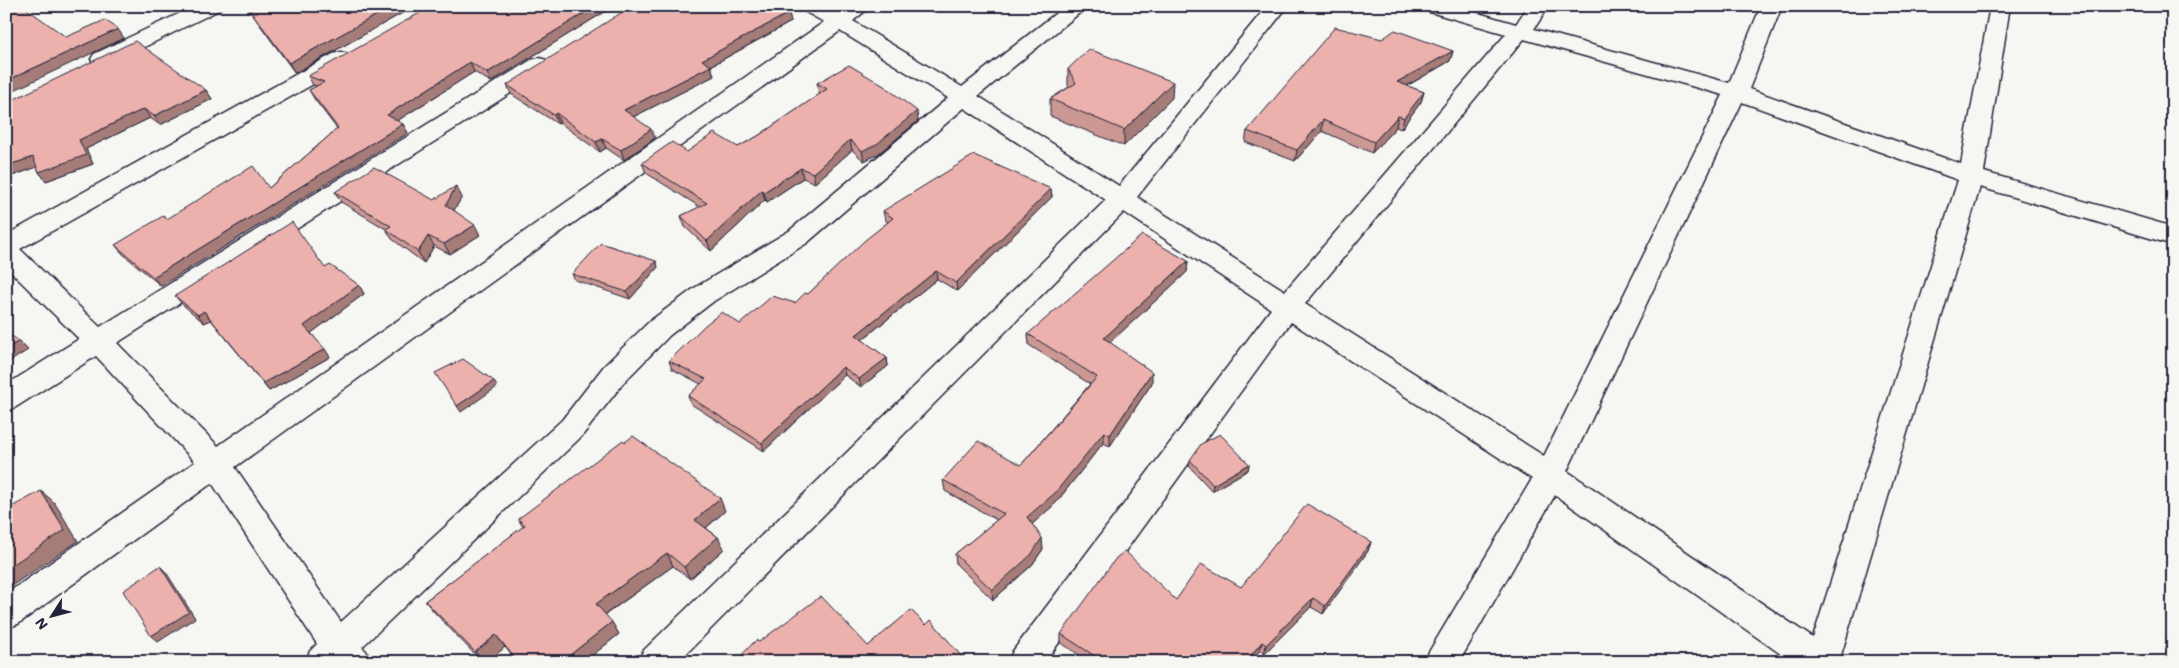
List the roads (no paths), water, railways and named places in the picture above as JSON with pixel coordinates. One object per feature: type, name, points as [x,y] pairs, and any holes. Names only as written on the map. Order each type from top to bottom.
[{"type":"street","points":[[87,66],[212,6]]},
{"type":"street","points":[[809,6],[851,14],[962,97],[1550,475],[1821,662],[1972,176],[2000,6]]},
{"type":"street","points":[[6,251],[99,342],[218,465],[338,657],[572,428],[614,374],[660,328],[705,294],[798,237],[962,97],[1078,6]]},
{"type":"street","points":[[655,662],[1122,199],[1278,6]]},
{"type":"street","points":[[1430,6],[1736,92],[1972,176],[2173,236]]},
{"type":"street","points":[[1025,662],[1288,306],[1511,41],[1521,32],[1539,6]]},
{"type":"street","points":[[1440,662],[1550,475],[1736,92],[1772,6]]},
{"type":"street","points":[[6,613],[218,465],[851,14]]},
{"type":"street","points":[[6,246],[358,49]]},
{"type":"street","points":[[6,399],[558,54]]}]
